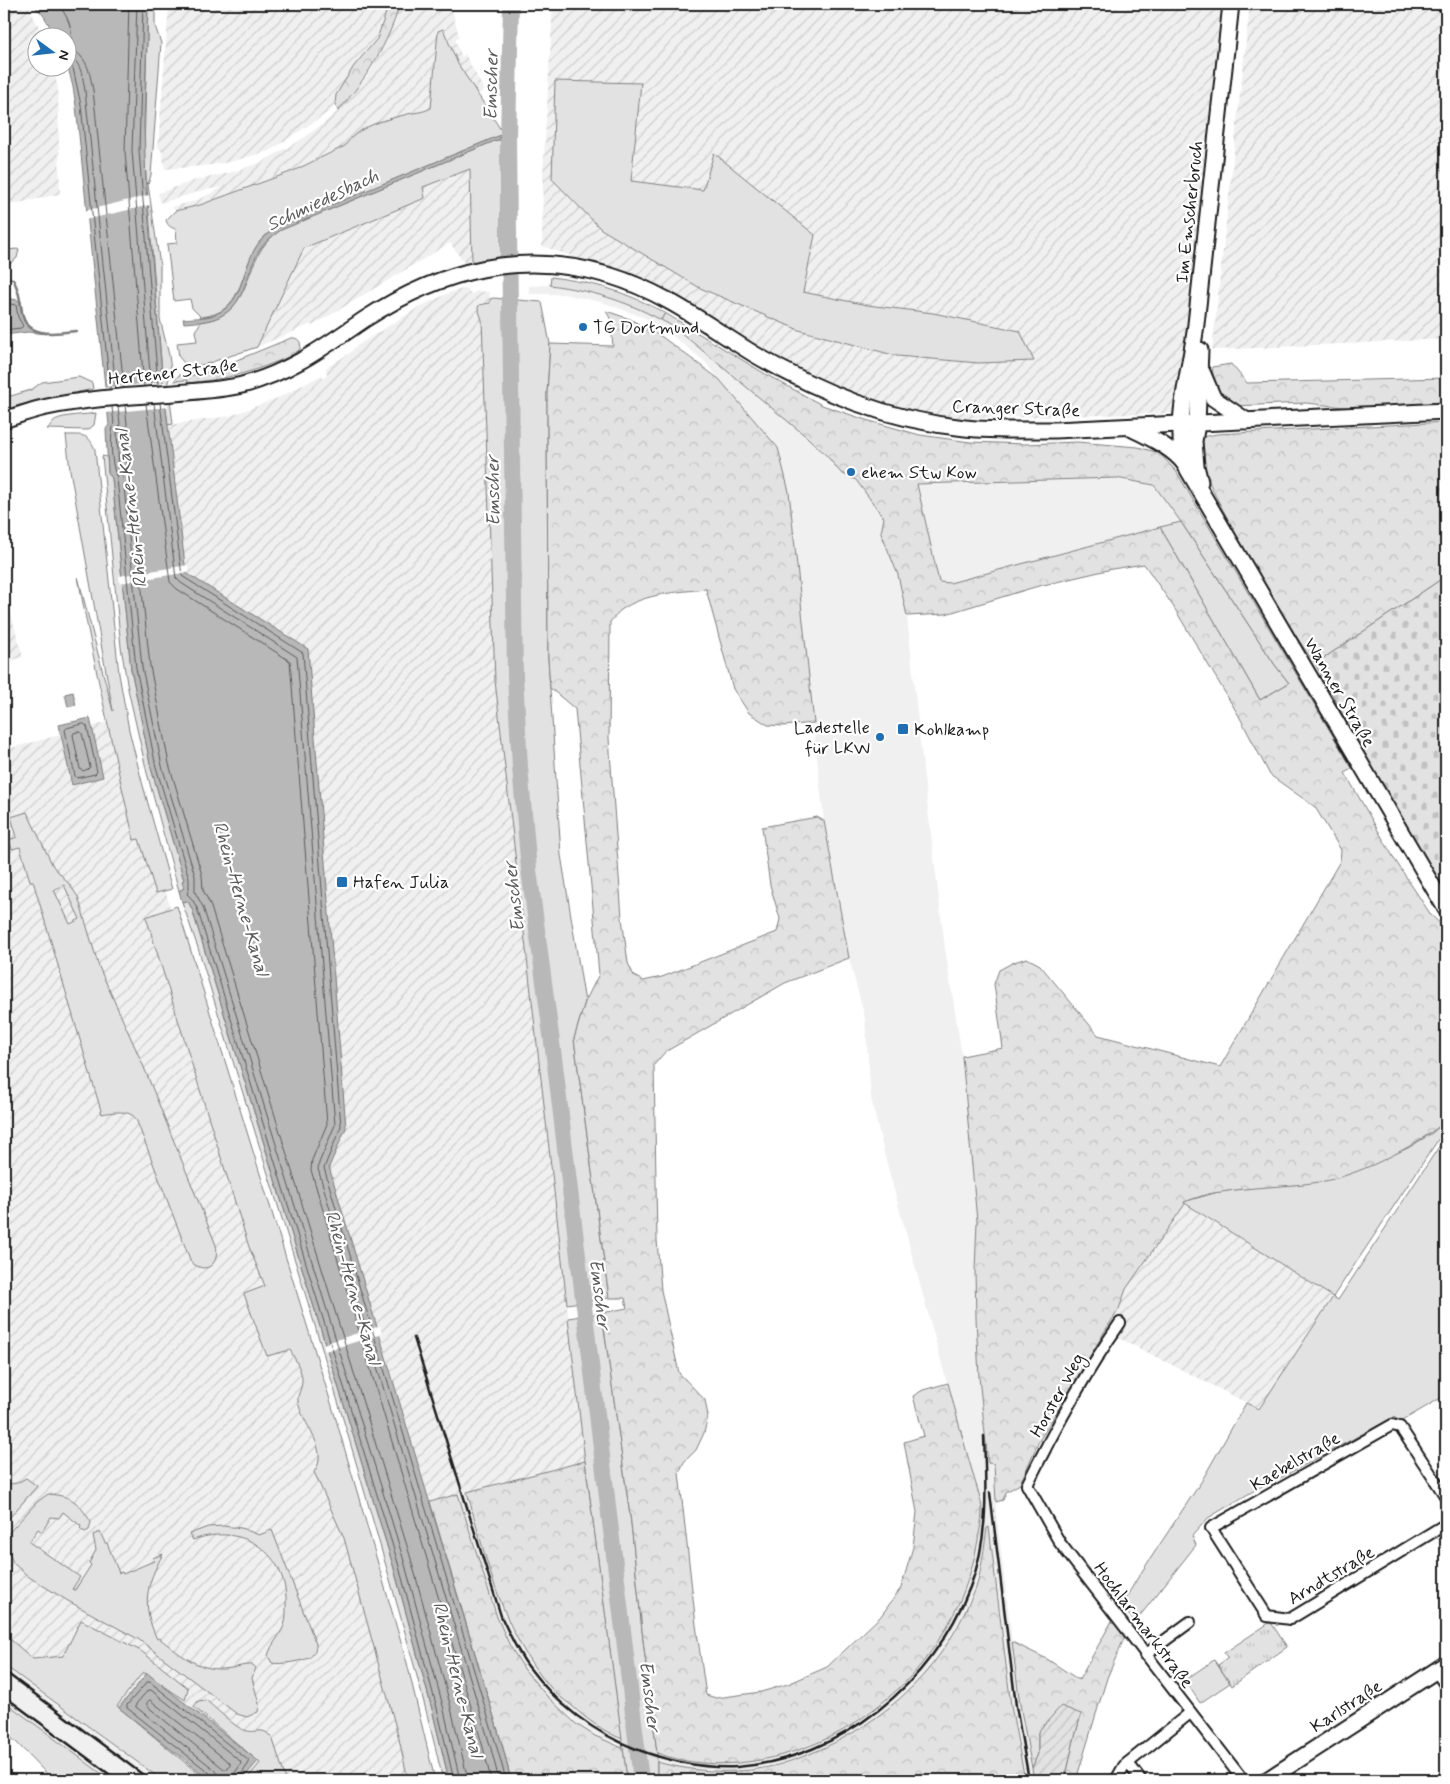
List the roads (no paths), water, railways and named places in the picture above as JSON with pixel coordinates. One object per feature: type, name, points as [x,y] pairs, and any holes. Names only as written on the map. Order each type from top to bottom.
[{"type":"main road","name":"Im Emscherbruch","points":[[1195,359],[1231,4]]},
{"type":"main road","name":"Im Emscherbruch","points":[[1189,424],[1184,398],[1195,359],[1240,4]]},
{"type":"main road","name":"Cranger Straße","points":[[471,270],[529,264],[572,267],[630,282],[665,300],[792,376],[824,391],[860,405],[897,416],[936,424],[994,430],[1129,428],[1446,411]]},
{"type":"main road","name":"Hertener Straße","points":[[4,420],[48,406],[93,400],[222,389],[259,380],[301,362],[367,318],[412,291],[471,270]]},
{"type":"main road","points":[[1195,359],[1213,398],[1247,421]]},
{"type":"main road","name":"Wanner Straße","points":[[1189,424],[1182,451],[1184,463],[1446,909]]},
{"type":"main road","name":"Wanner Straße","points":[[1189,424],[1203,494]]},
{"type":"main road","points":[[1129,428],[1164,445],[1177,454],[1184,463]]},
{"type":"main road","name":"Karlstraße","points":[[1267,1780],[1441,1667]]},
{"type":"street","name":"Horster Weg","points":[[1027,1485],[1066,1407],[1095,1359],[1120,1323]]},
{"type":"street","name":"Kaebelstraße","points":[[1211,1528],[1389,1426],[1396,1425],[1400,1427],[1446,1497]]},
{"type":"street","name":"Hochlarmarkstraße","points":[[1027,1485],[1060,1543],[1243,1780]]},
{"type":"street","name":"Arndtstraße","points":[[1211,1528],[1267,1616],[1290,1619],[1446,1524]]},
{"type":"street","points":[[1146,1654],[1190,1622]]},
{"type":"street","points":[[1441,1667],[1446,1686]]},
{"type":"street","points":[[1116,1780],[1120,1771],[1128,1763],[1190,1713]]},
{"type":"street","points":[[1128,1763],[1140,1780]]},
{"type":"water","name":"Rhein-Herne-Kanal","points":[[36,4],[148,4],[144,124],[146,188],[163,385],[186,573],[308,649],[346,1128],[329,1167],[502,1744],[511,1780],[449,1780],[393,1565],[192,909],[188,901],[182,902],[179,891],[184,888],[182,881],[184,880],[151,768],[131,669],[112,478],[108,473],[106,429],[109,425],[76,106],[71,78],[78,78],[78,28],[50,28],[45,18],[36,8]]},
{"type":"water","points":[[501,135],[501,140],[497,140],[281,230],[269,239],[259,251],[243,290],[225,314],[214,319],[184,323],[183,319],[211,316],[222,311],[230,304],[236,296],[256,247],[265,236],[276,228]]},
{"type":"water","points":[[4,299],[21,301],[27,323],[40,332],[47,334],[28,332],[4,335]]},
{"type":"water","points":[[73,692],[76,705],[68,707],[65,694]]},
{"type":"water","points":[[90,718],[103,777],[72,785],[59,725]]},
{"type":"water","points":[[147,1673],[258,1761],[242,1780],[210,1780],[119,1708]]},
{"type":"waterway","name":"Emscher","points":[[511,4],[508,138],[509,232],[515,676],[520,767],[529,870],[555,1065],[641,1780]]},
{"type":"waterway","name":"Schmiedesbach","points":[[500,138],[508,138]]},
{"type":"waterway","name":"Schmiedesbach","points":[[4,278],[13,279],[18,291],[22,313],[30,327],[36,331],[52,333],[76,331]]},
{"type":"railway","points":[[414,1338],[501,1616],[524,1660],[550,1692],[590,1725],[636,1749],[685,1763],[711,1767],[737,1767],[775,1761],[812,1749],[847,1732],[879,1710],[907,1684],[933,1654],[954,1622],[976,1569],[985,1513],[984,1436]]},
{"type":"railway","points":[[990,1493],[1016,1706],[1029,1780]]},
{"type":"railway","points":[[4,1671],[150,1780]]},
{"type":"railway","points":[[4,1696],[117,1780]]},
{"type":"place","name":"TG Dortmund","points":[[583,327]]},
{"type":"place","name":"ehem Stw Kow","points":[[851,472]]},
{"type":"place","name":"Kohlkamp","points":[[903,729]]},
{"type":"place","name":"Ladestelle für LKW","points":[[880,737]]},
{"type":"place","name":"Hafen Julia","points":[[342,882]]}]
